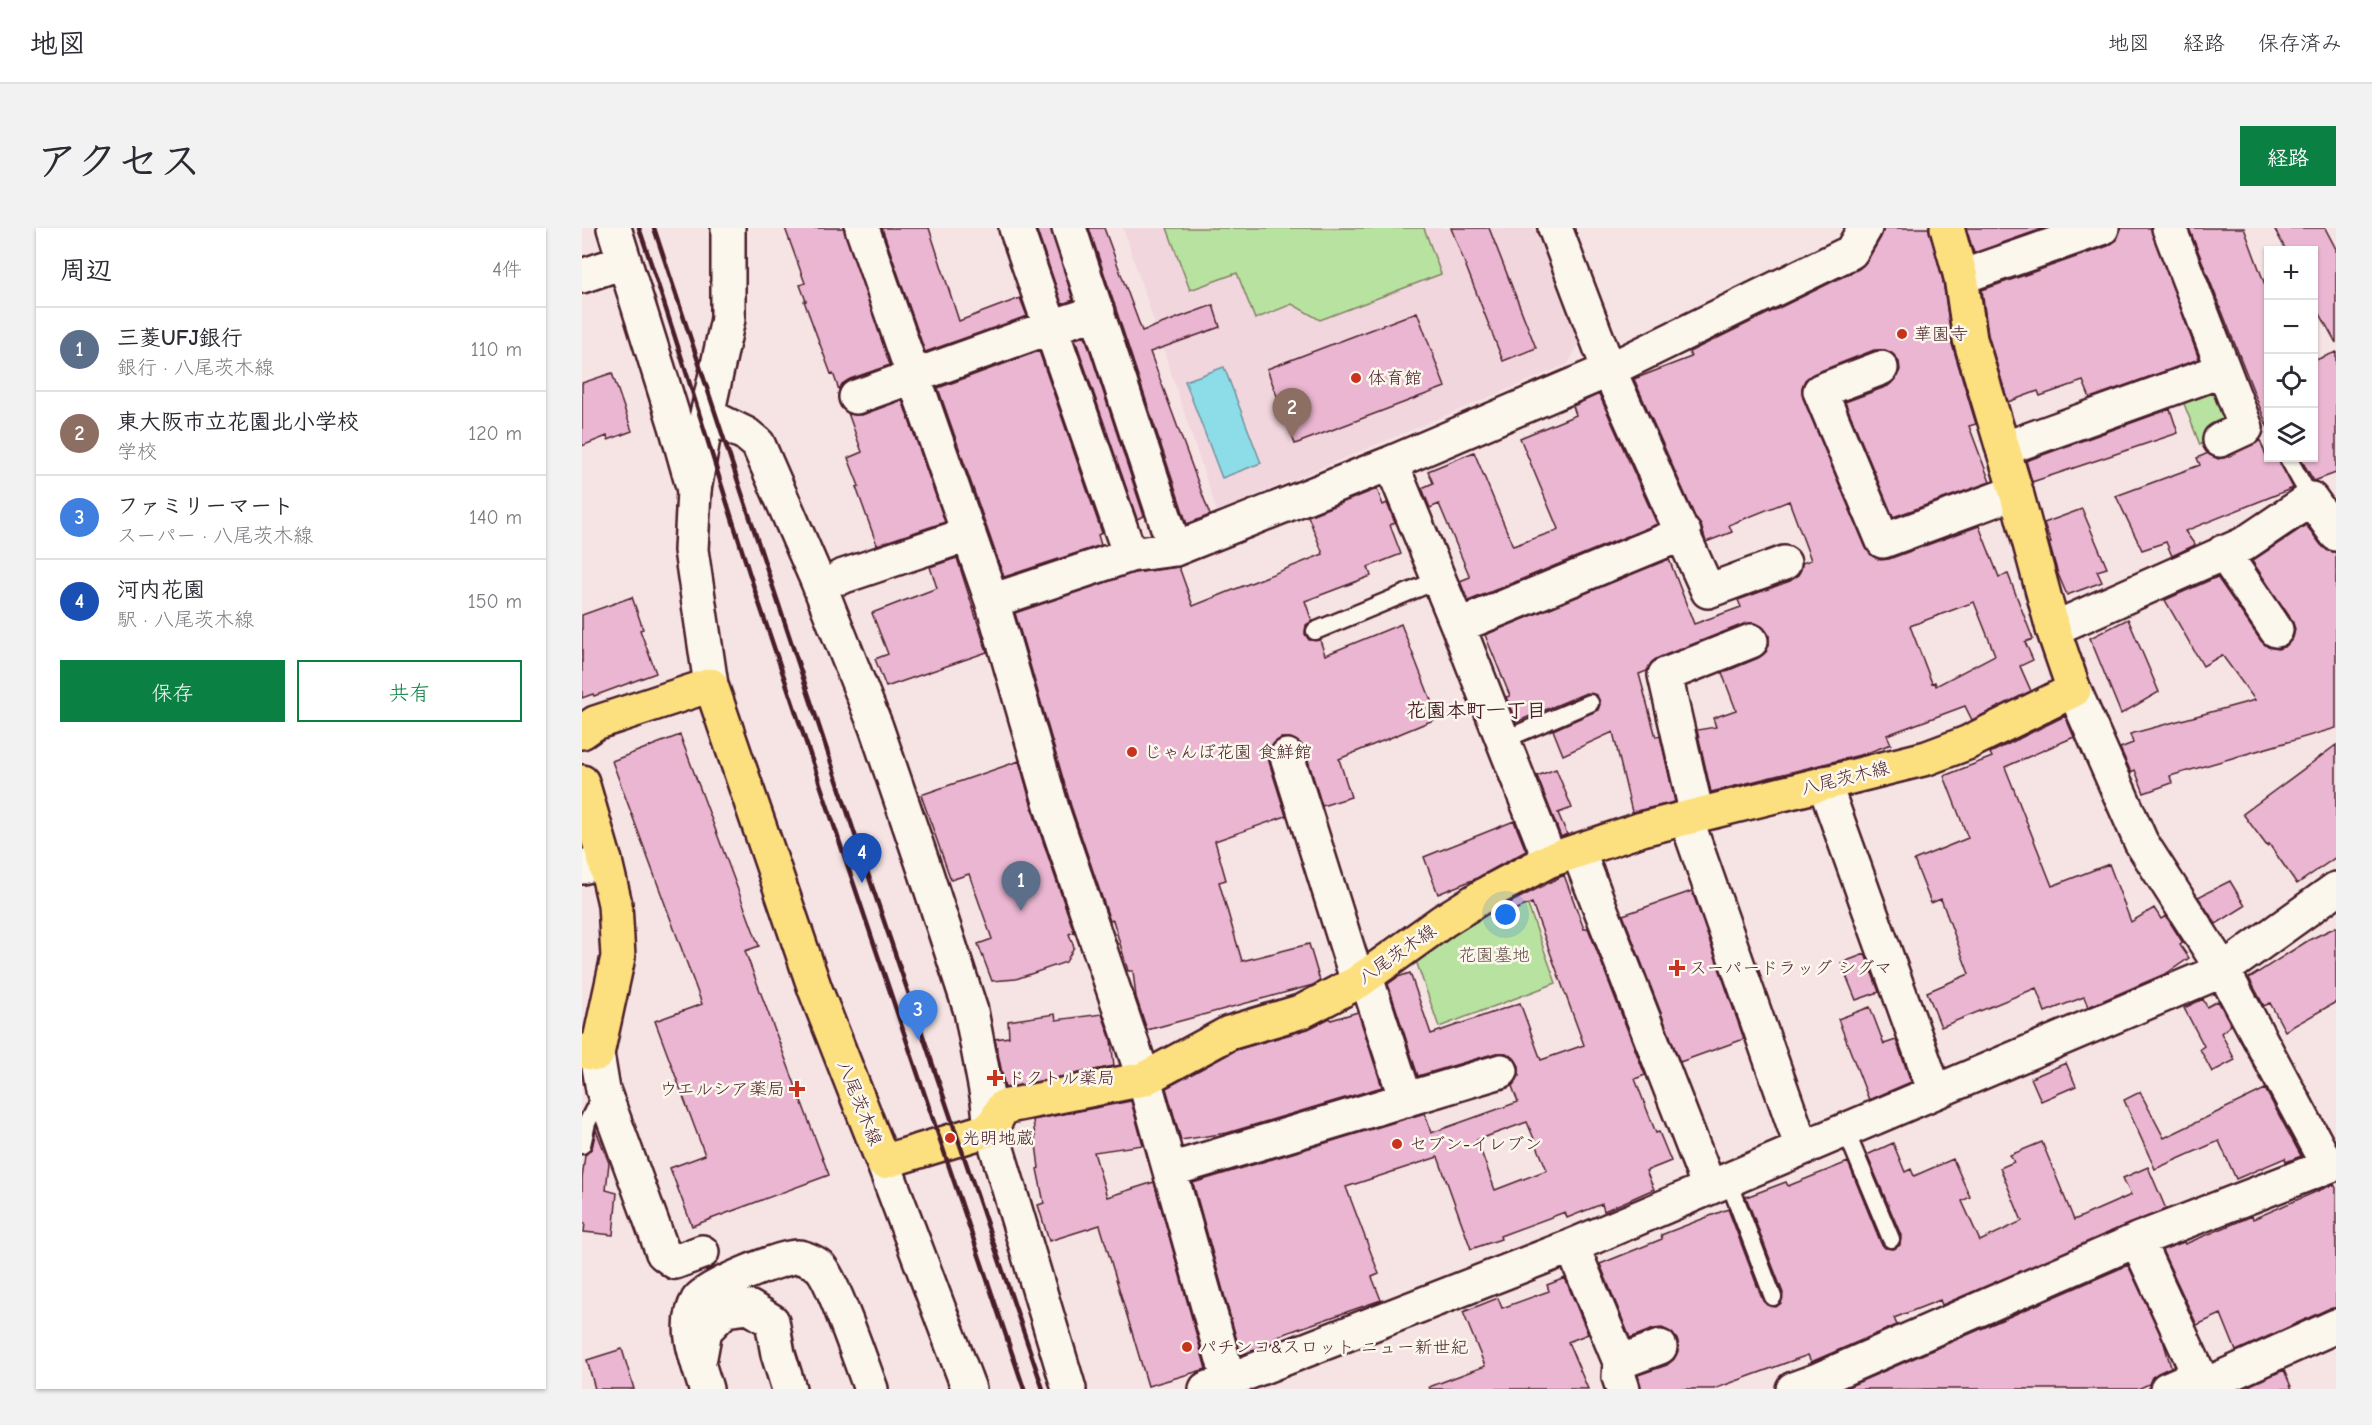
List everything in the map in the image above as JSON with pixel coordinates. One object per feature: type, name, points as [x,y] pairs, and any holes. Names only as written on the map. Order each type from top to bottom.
[{"type":"main road","points":[[1947,228],[1961,277],[1970,339],[2016,492],[2053,629],[2074,690]]},
{"type":"main road","points":[[582,732],[595,723],[711,685]]},
{"type":"main road","name":"八尾茨木線","points":[[711,685],[815,989],[883,1162],[991,1129],[1003,1107],[1144,1078],[1229,1033],[1303,1011],[1362,980],[1471,903],[1564,856],[1642,829],[1937,754],[1967,743],[2074,690]]},
{"type":"main road","points":[[582,782],[594,864],[615,904],[618,957],[589,1052]]},
{"type":"street","points":[[614,228],[694,490]]},
{"type":"street","points":[[711,685],[692,550],[694,490],[707,415],[728,319],[728,228]]},
{"type":"street","points":[[862,228],[992,601],[1053,812],[1144,1078],[1170,1170],[1219,1386],[1572,1246],[2223,970],[2336,889]]},
{"type":"street","points":[[1016,228],[1130,555]]},
{"type":"street","points":[[1069,228],[1175,549]]},
{"type":"street","points":[[1554,228],[1609,370],[1684,533],[1708,591],[1784,563]]},
{"type":"street","points":[[992,601],[1130,555],[1175,549],[1391,463],[1609,370],[1851,252],[1865,228]]},
{"type":"street","points":[[1961,277],[2102,228]]},
{"type":"street","points":[[2169,228],[2246,428],[2220,440]]},
{"type":"street","points":[[582,276],[623,262]]},
{"type":"street","points":[[856,397],[1098,312]]},
{"type":"street","points":[[1881,368],[1820,391],[1883,541],[2016,492]]},
{"type":"street","points":[[2003,449],[2223,370]]},
{"type":"street","points":[[707,415],[746,434],[758,444],[818,582],[862,693],[922,862],[971,1011],[991,1129],[1069,1389]]},
{"type":"street","points":[[1391,463],[1503,740],[1564,856],[1718,1183]]},
{"type":"street","points":[[2053,629],[2244,544],[2311,499],[2336,534]]},
{"type":"street","points":[[1458,626],[1684,533]]},
{"type":"street","points":[[841,578],[969,534]]},
{"type":"street","points":[[2223,552],[2276,630]]},
{"type":"street","points":[[1751,641],[1665,675],[1692,816],[1802,1148]]},
{"type":"street","points":[[1808,1386],[2137,1240],[2332,1164],[2223,970],[2141,842],[2074,690]]},
{"type":"street","points":[[1287,756],[1362,980],[1406,1100]]},
{"type":"street","points":[[1824,783],[1935,1092]]},
{"type":"street","points":[[589,1052],[663,1253],[675,1262],[702,1252]]},
{"type":"street","points":[[1170,1170],[1501,1071]]},
{"type":"street","points":[[883,1162],[969,1389]]},
{"type":"street","points":[[2137,1240],[2210,1382]]},
{"type":"street","points":[[1572,1246],[1622,1375],[1660,1347]]},
{"type":"street","points":[[702,1375],[690,1325],[699,1299],[717,1285],[766,1266],[798,1257],[820,1267],[838,1301],[872,1389]]},
{"type":"street","points":[[702,1375],[705,1330],[725,1310],[748,1307],[772,1321],[778,1354],[789,1389]]},
{"type":"street","points":[[2167,1389],[2210,1382],[2336,1326]]},
{"type":"lane","points":[[2290,462],[2311,499]]},
{"type":"lane","points":[[1315,631],[1438,580]]},
{"type":"lane","points":[[1503,740],[1590,703]]},
{"type":"lane","points":[[582,1145],[587,1124],[603,1090]]},
{"type":"lane","points":[[1845,1129],[1891,1239]]},
{"type":"lane","points":[[1718,1183],[1773,1297]]},
{"type":"shaded area","points":[[1123,228],[1535,228],[1579,344],[1568,364],[1217,512]]},
{"type":"green space","points":[[1167,228],[1424,228],[1441,274],[1320,320],[1292,304],[1255,319],[1237,273],[1190,290]]},
{"type":"green space","points":[[2219,377],[2239,428],[2200,445],[2179,391]]},
{"type":"green space","name":"花園墓地","points":[[1521,886],[1556,983],[1439,1027],[1414,955]]},
{"type":"water","points":[[1224,367],[1261,463],[1222,478],[1185,381]]},
{"type":"building","points":[[785,228],[844,228],[890,365],[850,379],[842,384],[839,390],[804,301],[806,301],[800,285],[805,283]]},
{"type":"building","points":[[882,228],[929,228],[959,321],[1020,298],[1027,316],[925,352]]},
{"type":"building","points":[[1036,228],[1051,228],[1073,300],[1062,304]]},
{"type":"building","points":[[1089,228],[1104,228],[1142,331],[1213,305],[1220,327],[1150,352],[1210,515],[1187,524]]},
{"type":"building","points":[[1451,228],[1489,228],[1536,348],[1503,361]]},
{"type":"building","points":[[1884,228],[1929,228],[1943,281],[1952,344],[1976,424],[1969,426],[1990,482],[1893,517],[1845,402],[1888,386],[1896,379],[1900,370],[1899,362],[1893,354],[1885,350],[1874,350],[1813,374],[1805,380],[1802,388],[1803,398],[1866,548],[1872,556],[1881,560],[1889,559],[1979,526],[1999,577],[2008,574],[2033,639],[2025,642],[2033,660],[2020,666],[2031,691],[1972,720],[1965,706],[1887,735],[1891,744],[1864,754],[1711,792],[1697,730],[1716,727],[1713,718],[1736,710],[1722,673],[1758,658],[1766,652],[1769,644],[1769,635],[1763,627],[1754,623],[1744,624],[1658,658],[1651,663],[1647,671],[1639,674],[1656,737],[1660,736],[1675,802],[1632,812],[1613,732],[1563,755],[1553,730],[1598,710],[1600,704],[1597,695],[1586,693],[1516,722],[1506,697],[1510,696],[1485,635],[1669,559],[1694,624],[1741,607],[1738,600],[1790,581],[1798,575],[1802,563],[1811,560],[1789,501],[1729,525],[1732,532],[1706,542],[1701,525],[1696,519],[1634,379],[1691,357],[1689,352],[1859,269],[1867,261]],"holes":[[[1974,602],[1995,655],[1936,686],[1935,682],[1932,683],[1910,626]]]},
{"type":"building","points":[[1966,228],[2045,228],[1974,253]]},
{"type":"building","points":[[2120,228],[2151,228],[2199,359],[2090,398],[2083,381],[2040,396],[2038,391],[2008,402],[1988,335],[1982,290],[2108,246],[2117,240]]},
{"type":"building","points":[[2189,228],[2244,228],[2264,282],[2264,418]]},
{"type":"building","points":[[2274,228],[2325,228],[2336,249],[2336,343],[2318,310],[2318,246],[2284,246]]},
{"type":"building","name":"体育館","points":[[1417,312],[1445,387],[1295,444],[1267,369]]},
{"type":"building","points":[[1085,336],[1144,516],[1137,519],[1075,339]]},
{"type":"building","points":[[1039,351],[1102,533],[1098,535],[1101,545],[1004,577],[938,388]]},
{"type":"building","points":[[2336,352],[2336,473],[2314,481],[2302,462],[2318,462],[2318,359]]},
{"type":"building","points":[[612,373],[632,431],[608,440],[607,436],[582,446],[582,383]]},
{"type":"building","points":[[1599,394],[1657,524],[1468,601],[1460,581],[1470,577],[1439,504],[1430,508],[1422,488],[1433,483],[1428,471],[1474,452],[1513,546],[1555,531],[1558,529],[1520,438],[1576,415],[1573,406]]},
{"type":"building","points":[[902,400],[945,522],[877,545],[848,458],[862,452],[848,413],[862,415]]},
{"type":"building","points":[[2170,409],[2178,433],[2032,482],[2026,461]]},
{"type":"building","points":[[2260,440],[2264,450],[2264,462],[2280,462],[2293,488],[2185,531],[2195,545],[2172,556],[2166,542],[2142,550],[2116,496],[2200,465],[2197,458],[2208,453],[2218,459],[2227,457]]},
{"type":"building","points":[[1377,489],[1383,505],[1387,503],[1395,523],[1390,525],[1401,554],[1368,567],[1371,576],[1305,601],[1312,621],[1306,625],[1305,634],[1309,640],[1320,640],[1325,655],[1401,624],[1438,718],[1339,759],[1351,797],[1322,806],[1305,750],[1300,743],[1290,738],[1281,738],[1274,743],[1269,751],[1269,762],[1286,816],[1215,841],[1226,880],[1219,882],[1242,961],[1309,944],[1320,981],[1313,985],[1147,1030],[1136,997],[1133,971],[1128,971],[1113,920],[1110,921],[1071,806],[1015,613],[1134,573],[1179,567],[1193,606],[1323,554],[1308,516]]},
{"type":"building","points":[[2082,509],[2107,568],[2097,571],[2102,582],[2067,595],[2058,574],[2044,523]]},
{"type":"building","points":[[2306,525],[2321,545],[2328,551],[2336,552],[2336,728],[2170,776],[2172,783],[2144,793],[2135,770],[2131,772],[2120,748],[2133,743],[2130,734],[2255,700],[2222,655],[2203,666],[2165,600],[2217,577],[2261,641],[2268,647],[2278,649],[2286,646],[2293,638],[2295,629],[2292,620],[2252,561]]},
{"type":"building","points":[[957,558],[987,652],[886,687],[875,659],[888,654],[872,613],[937,588],[930,567]]},
{"type":"building","points":[[632,597],[643,629],[640,630],[656,673],[594,696],[593,694],[582,698],[582,615]]},
{"type":"building","points":[[2128,619],[2159,692],[2121,714],[2090,638]]},
{"type":"building","points":[[2065,716],[2074,737],[2005,767],[2052,886],[2109,864],[2131,922],[2154,908],[2161,919],[2166,916],[2183,943],[2180,945],[2189,958],[2167,973],[2088,1007],[2084,997],[2045,1012],[2036,988],[1941,1027],[1927,992],[1969,974],[1941,899],[1931,903],[1914,860],[1968,838],[1944,776],[1992,757],[1990,753]]},
{"type":"building","points":[[680,735],[759,946],[745,951],[829,1175],[692,1226],[670,1168],[705,1155],[655,1021],[702,1004],[612,761]]},
{"type":"building","points":[[2336,745],[2336,857],[2297,884],[2269,844],[2267,846],[2243,814]]},
{"type":"building","points":[[1019,761],[1035,818],[1074,932],[1069,934],[1074,947],[1066,962],[1016,979],[992,981],[978,944],[992,939],[969,874],[951,880],[921,795]]},
{"type":"building","points":[[1556,769],[1572,808],[1558,813],[1567,834],[1561,837],[1537,776]]},
{"type":"building","points":[[1514,821],[1526,851],[1475,879],[1438,894],[1424,857]]},
{"type":"building","points":[[1564,875],[1584,929],[1588,928],[1645,1075],[1635,1079],[1656,1133],[1659,1132],[1671,1161],[1646,1171],[1654,1189],[1604,1211],[1602,1204],[1567,1218],[1565,1212],[1471,1249],[1438,1157],[1346,1187],[1379,1274],[1372,1277],[1381,1300],[1275,1337],[1277,1341],[1241,1355],[1193,1183],[1425,1113],[1431,1133],[1518,1102],[1512,1086],[1519,1076],[1519,1066],[1514,1058],[1506,1053],[1496,1053],[1418,1076],[1388,984],[1410,973],[1431,1034],[1520,1003],[1541,1060],[1584,1045],[1532,903],[1496,917],[1494,911]],"holes":[[[1527,1122],[1547,1170],[1495,1190],[1477,1140]]]},
{"type":"building","points":[[2230,881],[2245,906],[2216,924],[2198,897]]},
{"type":"building","points":[[1692,891],[1744,1039],[1680,1062],[1623,915]]},
{"type":"building","points":[[2336,927],[2336,1002],[2285,1031],[2270,1003],[2264,1006],[2249,978],[2309,940]]},
{"type":"building","points":[[1865,954],[1879,992],[1856,1000],[1841,963]]},
{"type":"building","points":[[2203,999],[2207,1007],[2218,1001],[2231,1025],[2221,1033],[2235,1060],[2212,1072],[2200,1049],[2204,1046],[2184,1008]]},
{"type":"building","points":[[1870,1007],[1884,1044],[1896,1040],[1911,1082],[1869,1100],[1838,1019]]},
{"type":"building","points":[[1358,1012],[1382,1087],[1227,1133],[1181,1140],[1166,1088],[1236,1050],[1308,1029],[1330,1018],[1331,1020]]},
{"type":"building","points":[[1055,1014],[1056,1020],[1102,1014],[1111,1040],[1114,1066],[1005,1088],[995,1039],[1009,1037],[1008,1021]]},
{"type":"building","points":[[2066,1063],[2076,1086],[2041,1101],[2031,1078]]},
{"type":"building","points":[[2265,1089],[2301,1156],[2286,1162],[2285,1158],[2236,1179],[2219,1141],[2155,1169],[2124,1100],[2140,1092],[2164,1138]]},
{"type":"building","points":[[1131,1101],[1143,1145],[1094,1152],[1107,1197],[1154,1182],[1206,1369],[1148,1386],[1100,1225],[1049,1241],[1038,1205],[1044,1203],[1037,1169],[1039,1168],[1033,1120]]},
{"type":"building","points":[[596,1130],[609,1163],[606,1190],[617,1193],[613,1235],[584,1232],[585,1223],[582,1222],[582,1179],[585,1155],[592,1148]]},
{"type":"building","points":[[2042,1142],[2074,1220],[2131,1195],[2123,1178],[2148,1167],[2166,1209],[1942,1305],[1940,1300],[1894,1318],[1897,1325],[1811,1362],[1808,1355],[1714,1389],[1641,1389],[1638,1375],[1667,1365],[1678,1351],[1678,1341],[1672,1333],[1662,1328],[1630,1338],[1600,1264],[1662,1239],[1661,1235],[1728,1209],[1763,1301],[1767,1305],[1776,1307],[1781,1303],[1783,1293],[1746,1197],[1786,1182],[1788,1186],[1848,1162],[1881,1243],[1885,1248],[1894,1249],[1900,1245],[1901,1235],[1867,1155],[1893,1143],[1905,1172],[1911,1169],[1914,1176],[1953,1159],[1970,1197],[1962,1201],[1980,1241],[2022,1221],[2000,1168],[2014,1162],[2010,1155]]},
{"type":"building","points":[[2334,1184],[2336,1188],[2336,1308],[2328,1309],[2236,1351],[2221,1314],[2197,1325],[2162,1250],[2184,1242],[2185,1244],[2252,1216],[2253,1219]]},
{"type":"building","points":[[2128,1265],[2163,1340],[2171,1367],[2152,1377],[2149,1384],[2138,1389],[1843,1389]]},
{"type":"building","points":[[1565,1278],[1588,1334],[1568,1342],[1588,1389],[1430,1389],[1429,1387],[1485,1366],[1463,1312],[1498,1298],[1502,1308],[1549,1291],[1547,1285]]},
{"type":"building","points":[[622,1349],[634,1389],[595,1389],[587,1360]]},
{"type":"building","points":[[2284,1370],[2292,1389],[2252,1389],[2250,1385]]},
{"type":"railway","points":[[639,228],[757,597],[1024,1389]]},
{"type":"railway","points":[[654,228],[870,880],[1043,1389]]},
{"type":"place","name":"華園寺","points":[[1902,334]]},
{"type":"place","name":"体育館","points":[[1356,378]]},
{"type":"place","name":"東大阪市立花園北小学校","points":[[1292,438]]},
{"type":"place","name":"じゃんぼ花園 食鮮館","points":[[1132,752]]},
{"type":"place","name":"河内花園","points":[[862,883]]},
{"type":"place","name":"三菱UFJ銀行","points":[[1021,911]]},
{"type":"place","name":"スーパードラッグ シグマ","points":[[1677,968]]},
{"type":"place","name":"ファミリーマート","points":[[918,1040]]},
{"type":"place","name":"ドクトル薬局","points":[[995,1078]]},
{"type":"place","name":"ウエルシア薬局","points":[[797,1089]]},
{"type":"place","name":"光明地蔵","points":[[950,1138]]},
{"type":"place","name":"セブン-イレブン","points":[[1397,1144]]},
{"type":"place","name":"パチンコ&スロット ニュー新世紀","points":[[1187,1347]]},
{"type":"district","name":"花園本町一丁目","points":[[1476,710]]}]
